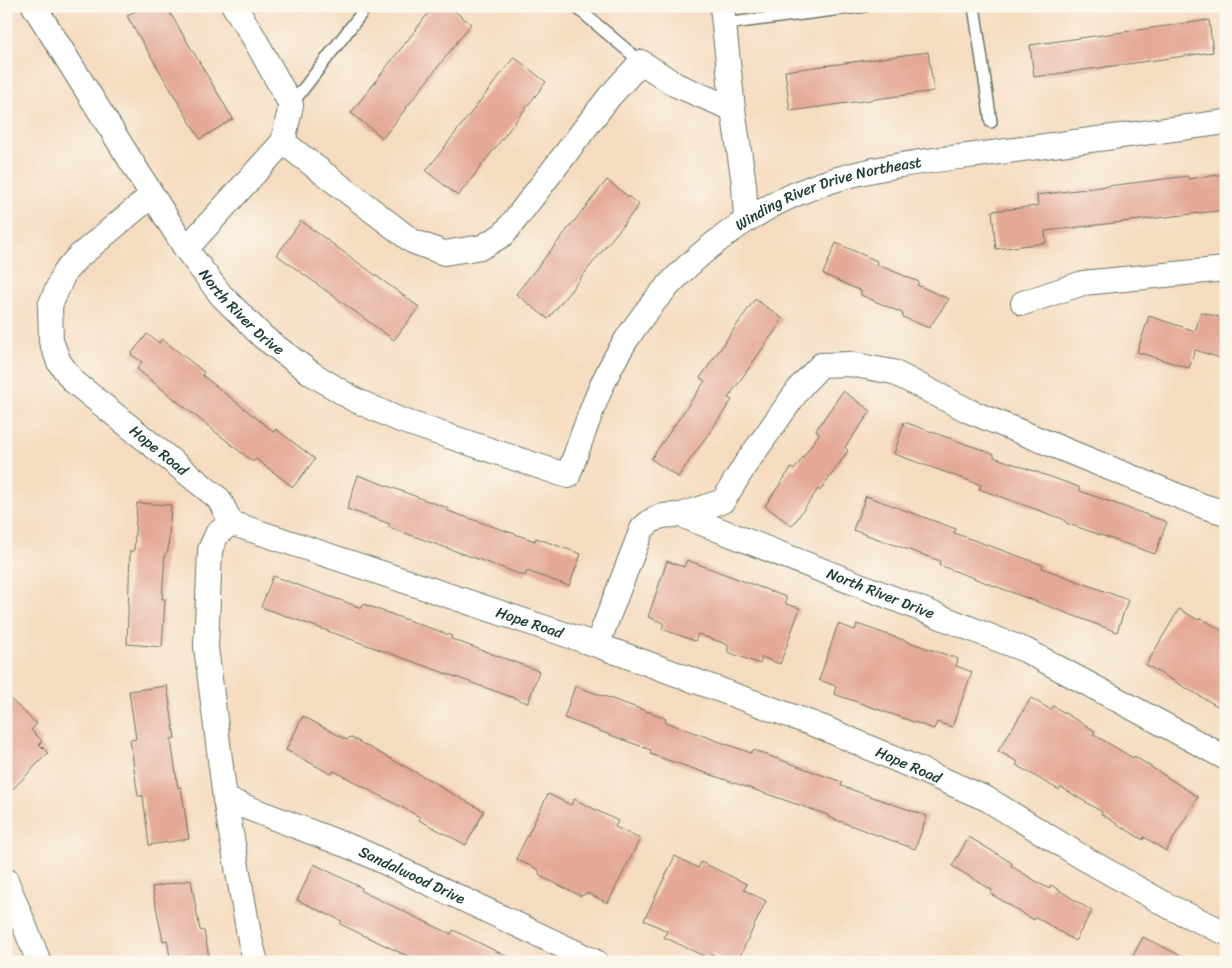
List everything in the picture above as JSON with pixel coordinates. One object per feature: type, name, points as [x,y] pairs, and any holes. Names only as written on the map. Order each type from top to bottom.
[{"type":"street","name":"North River Drive","points":[[34,6],[186,249],[221,295],[263,337],[311,373],[353,399],[400,420],[568,476]]},
{"type":"street","points":[[186,249],[283,142],[291,105],[234,6]]},
{"type":"street","points":[[723,15],[733,109],[744,184],[746,220]]},
{"type":"street","points":[[283,142],[412,240],[444,253],[482,247],[504,234],[609,97],[641,62],[676,85],[733,109]]},
{"type":"street","name":"Winding River Drive Northeast","points":[[568,476],[601,385],[623,345],[645,312],[675,278],[709,247],[746,220],[782,201],[833,180],[889,167],[1226,122]]},
{"type":"street","name":"Hope Road","points":[[152,195],[77,258],[64,273],[50,306],[51,341],[59,362],[73,381],[219,499],[231,523],[597,645],[824,728],[987,799],[1082,857],[1172,908],[1226,933]]},
{"type":"street","points":[[1023,303],[1083,284],[1226,269]]},
{"type":"street","points":[[681,515],[723,501],[745,465],[802,386],[821,365],[849,364],[893,372],[969,411],[1226,514]]},
{"type":"street","name":"North River Drive","points":[[597,645],[642,529],[652,519],[662,515],[681,515],[1025,650],[1226,758]]},
{"type":"street","points":[[231,523],[218,534],[210,550],[206,647],[225,799],[250,940],[256,962]]},
{"type":"street","name":"Sandalwood Drive","points":[[225,799],[361,851],[596,962]]},
{"type":"street","points":[[6,880],[39,962]]},
{"type":"lane","points":[[291,105],[367,6]]},
{"type":"lane","points":[[575,6],[641,62]]},
{"type":"lane","points":[[723,15],[865,6]]},
{"type":"lane","points":[[974,6],[991,122]]},
{"type":"building","points":[[143,6],[166,6],[233,119],[200,139],[127,16]]},
{"type":"building","points":[[434,6],[448,6],[471,24],[383,138],[351,113]]},
{"type":"building","points":[[1209,20],[1213,52],[1034,77],[1030,45]]},
{"type":"building","points":[[928,52],[934,91],[790,111],[785,71]]},
{"type":"building","points":[[514,57],[546,82],[458,196],[426,171]]},
{"type":"building","points":[[1226,174],[1226,210],[1045,231],[1046,243],[996,249],[992,211],[1038,206],[1037,195],[1188,176],[1188,179]]},
{"type":"building","points":[[607,180],[639,205],[548,319],[516,294]]},
{"type":"building","points":[[301,221],[419,307],[394,340],[277,255]]},
{"type":"building","points":[[836,243],[877,261],[876,264],[919,282],[917,285],[949,299],[929,328],[903,317],[902,313],[861,295],[861,291],[823,274]]},
{"type":"building","points":[[755,299],[783,319],[728,398],[732,400],[678,477],[651,459],[705,381],[700,378]]},
{"type":"building","points":[[1201,312],[1226,319],[1226,360],[1195,350],[1189,368],[1137,352],[1149,316],[1195,331]]},
{"type":"building","points":[[147,334],[159,343],[162,339],[204,372],[202,375],[274,432],[276,429],[315,459],[293,487],[256,459],[253,462],[137,369],[142,362],[131,354]]},
{"type":"building","points":[[843,391],[871,411],[845,447],[848,451],[792,526],[765,506],[791,468],[794,470],[819,434],[816,430]]},
{"type":"building","points":[[904,422],[994,454],[994,457],[1079,487],[1080,491],[1167,522],[1155,554],[1066,523],[1063,519],[979,489],[981,485],[894,454]]},
{"type":"building","points":[[358,475],[447,508],[448,511],[535,541],[536,538],[581,554],[569,586],[527,571],[525,576],[388,527],[390,524],[347,509]]},
{"type":"building","points":[[866,496],[956,529],[954,533],[1043,565],[1042,568],[1128,600],[1117,632],[939,565],[940,561],[853,530]]},
{"type":"building","points":[[137,503],[171,505],[162,599],[165,599],[162,647],[127,644],[130,551],[134,551]]},
{"type":"building","points":[[687,560],[786,597],[786,604],[800,608],[780,664],[762,657],[760,664],[728,652],[728,645],[698,634],[695,641],[662,629],[664,623],[648,617],[667,561],[684,567]]},
{"type":"building","points":[[273,576],[362,608],[363,604],[452,636],[451,639],[539,671],[528,703],[261,607]]},
{"type":"building","points":[[1179,609],[1198,620],[1201,618],[1226,633],[1226,711],[1146,665]]},
{"type":"building","points":[[838,624],[855,630],[857,624],[958,659],[956,666],[972,672],[952,727],[937,722],[934,729],[834,694],[836,686],[819,680]]},
{"type":"building","points":[[167,686],[175,738],[171,739],[178,788],[181,787],[189,839],[149,845],[143,796],[138,796],[130,740],[136,739],[129,691]]},
{"type":"building","points":[[575,686],[666,718],[665,722],[751,753],[753,750],[842,782],[841,786],[927,816],[915,849],[828,817],[828,815],[650,754],[651,750],[564,718]]},
{"type":"building","points":[[6,695],[37,724],[31,730],[42,741],[39,744],[48,753],[6,796]]},
{"type":"building","points":[[1031,698],[1051,710],[1053,706],[1095,731],[1093,734],[1133,758],[1134,756],[1198,797],[1166,851],[1144,837],[1143,840],[1061,787],[1059,790],[1016,765],[1018,762],[998,751]]},
{"type":"building","points":[[303,716],[347,740],[350,737],[484,811],[466,845],[419,820],[420,817],[334,771],[331,774],[286,750]]},
{"type":"building","points":[[548,794],[571,805],[574,799],[618,821],[615,827],[640,839],[608,903],[587,893],[581,896],[540,876],[539,870],[516,859]]},
{"type":"building","points":[[969,837],[1012,863],[1011,866],[1049,889],[1051,885],[1092,911],[1075,941],[1036,917],[1034,920],[991,894],[992,890],[952,866]]},
{"type":"building","points":[[675,856],[698,868],[701,862],[747,884],[744,890],[766,901],[737,962],[728,962],[712,954],[710,959],[664,937],[667,931],[644,920]]},
{"type":"building","points":[[314,864],[362,888],[361,891],[451,934],[453,930],[518,962],[420,962],[340,924],[342,921],[297,900]]},
{"type":"building","points":[[191,880],[200,930],[204,931],[210,962],[171,962],[167,940],[163,941],[152,887]]},
{"type":"building","points":[[1143,937],[1194,962],[1130,962]]}]
